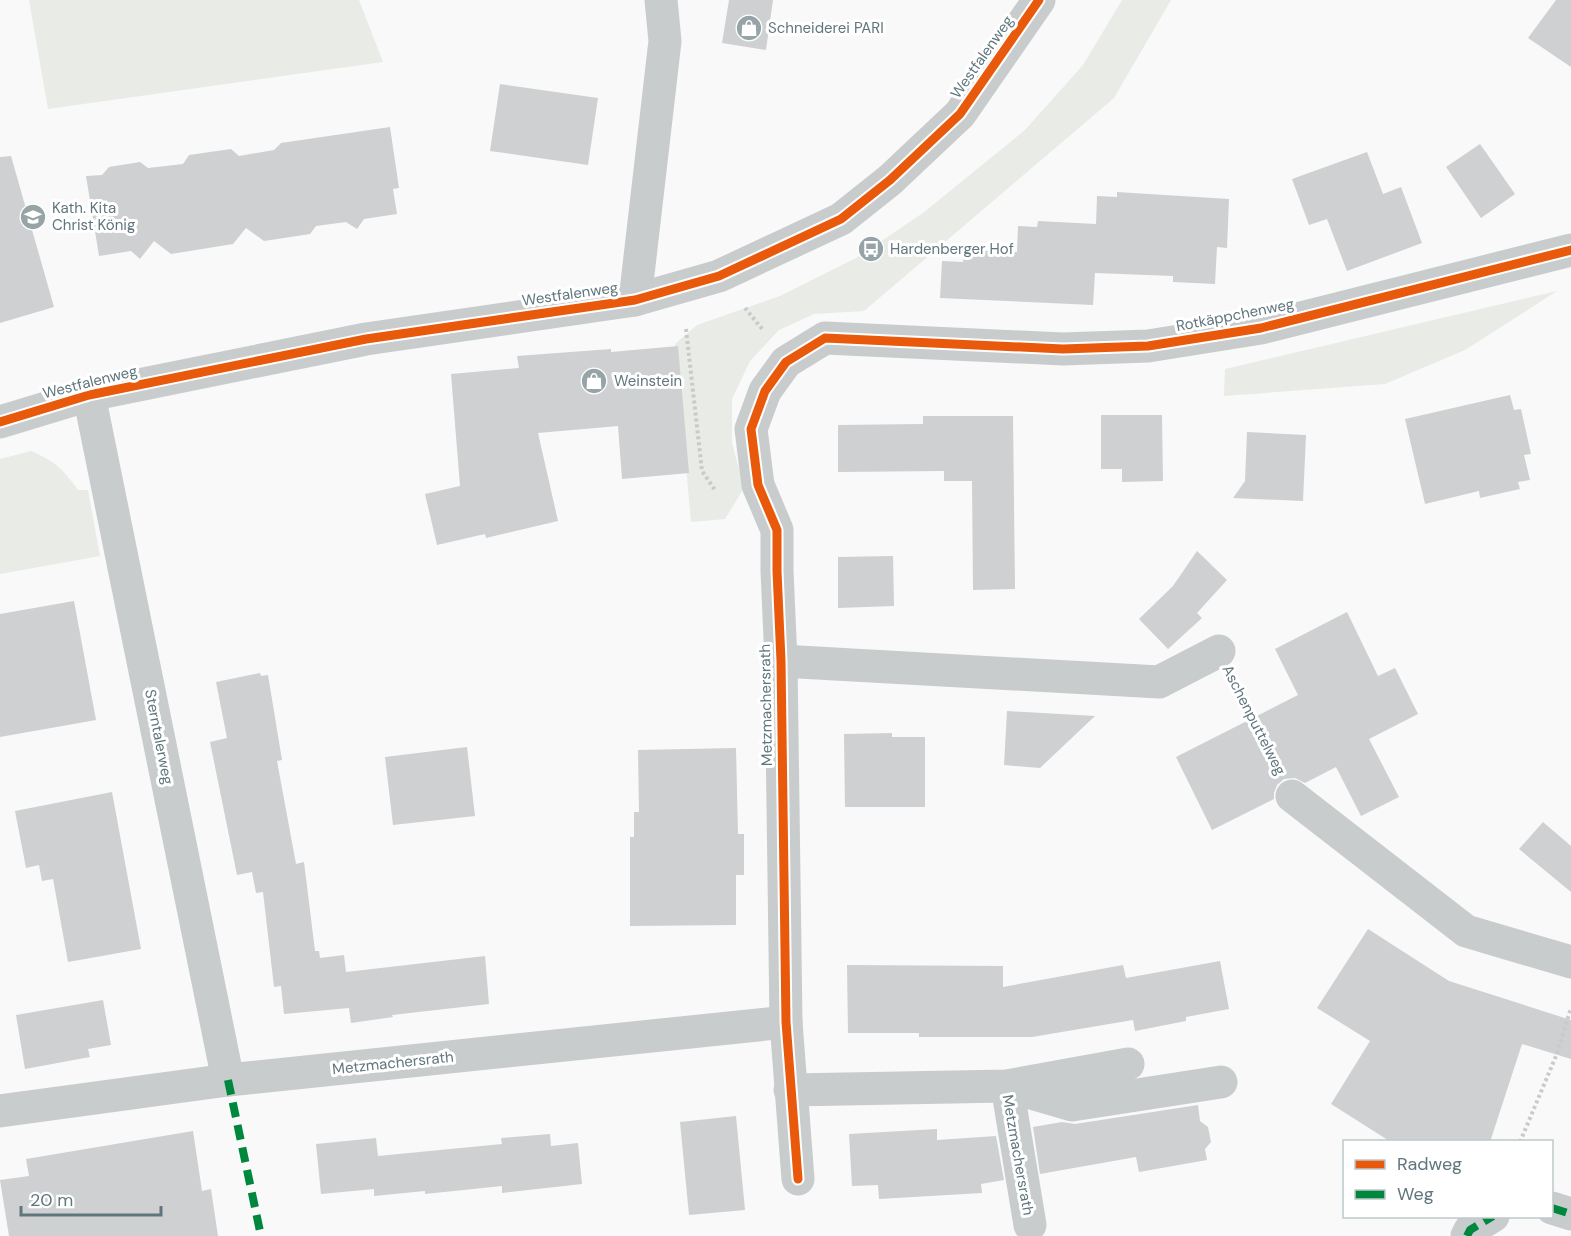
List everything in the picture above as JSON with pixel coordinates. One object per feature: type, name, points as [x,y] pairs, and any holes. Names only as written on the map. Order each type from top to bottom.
[{"type":"street","name":"Westfalenweg","points":[[635,300],[665,41],[661,0]]},
{"type":"street","name":"Westfalenweg","points":[[0,422],[89,395],[366,339],[635,300],[719,276],[841,219],[890,180],[960,114],[1039,0]]},
{"type":"street","name":"Rotkäppchenweg","points":[[897,341],[1063,349],[1148,346],[1261,328],[1567,246]]},
{"type":"street","name":"Metzmachersrath","points":[[798,1179],[786,1022],[782,661],[777,530],[758,485],[751,429],[765,391],[786,362],[825,338],[897,341]]},
{"type":"street","name":"Sterntalerweg","points":[[89,395],[228,1080]]},
{"type":"street","name":"Aschenputtelweg","points":[[782,661],[1159,682],[1220,651]]},
{"type":"street","points":[[1292,796],[1466,930],[1571,962]]},
{"type":"street","name":"Metzmachersrath","points":[[0,1111],[228,1080],[786,1022]]},
{"type":"street","points":[[1007,1086],[1128,1064]]},
{"type":"street","points":[[1007,1086],[1072,1104],[1221,1082]]},
{"type":"street","name":"Metzmachersrath","points":[[790,1090],[1007,1086],[1030,1225]]},
{"type":"street","points":[[1553,1209],[1571,1214]]},
{"type":"street","points":[[1467,1236],[1470,1230],[1490,1218]]},
{"type":"path","points":[[743,306],[765,333]]},
{"type":"path","points":[[1521,1140],[1556,1056],[1571,1008]]},
{"type":"shaded area","points":[[29,0],[359,0],[383,62],[48,109]]},
{"type":"shaded area","points":[[1122,0],[1171,0],[1114,98],[864,311],[814,314],[779,330],[750,361],[732,399],[732,443],[744,488],[725,519],[691,522],[675,344],[697,325],[780,296],[856,258],[923,213],[1025,130],[1083,65]]},
{"type":"shaded area","points":[[1557,291],[1465,350],[1385,384],[1224,396],[1225,369]]},
{"type":"shaded area","points":[[31,451],[58,466],[78,490],[88,490],[100,556],[0,574],[0,459]]},
{"type":"building","points":[[729,0],[773,0],[766,50],[722,43]]},
{"type":"building","points":[[1556,0],[1571,0],[1571,67],[1528,38]]},
{"type":"building","points":[[500,84],[598,98],[588,165],[490,151]]},
{"type":"building","points":[[390,127],[399,188],[393,189],[397,214],[364,219],[357,229],[346,222],[316,226],[310,234],[264,241],[246,228],[233,244],[171,254],[154,241],[140,259],[131,251],[99,256],[86,176],[102,175],[109,167],[140,162],[148,168],[183,164],[189,155],[231,149],[239,156],[274,150],[281,143]]},
{"type":"building","points":[[1480,144],[1515,194],[1481,218],[1446,167]]},
{"type":"building","points":[[1367,152],[1383,194],[1401,187],[1422,243],[1347,271],[1327,219],[1309,225],[1292,179]]},
{"type":"building","points":[[11,156],[54,307],[0,323],[0,157]]},
{"type":"building","points":[[1117,192],[1229,199],[1227,248],[1217,247],[1215,284],[1173,282],[1173,276],[1095,273],[1093,305],[940,298],[942,261],[963,262],[965,250],[1017,252],[1018,226],[1037,227],[1038,221],[1096,224],[1097,196],[1117,197]]},
{"type":"building","points":[[678,346],[689,473],[622,479],[618,426],[538,433],[558,521],[486,538],[485,534],[437,545],[425,494],[460,486],[451,374],[519,368],[517,356],[611,349],[611,352]]},
{"type":"building","points":[[1510,395],[1514,410],[1521,409],[1531,454],[1524,455],[1530,480],[1518,482],[1520,489],[1480,498],[1479,491],[1425,504],[1405,419]]},
{"type":"building","points":[[1101,415],[1162,415],[1163,481],[1122,482],[1122,469],[1101,469]]},
{"type":"building","points":[[923,416],[1013,416],[1015,589],[973,590],[972,481],[944,481],[944,471],[838,472],[838,425],[923,424]]},
{"type":"building","points":[[1247,432],[1306,435],[1303,501],[1233,498],[1245,481]]},
{"type":"building","points":[[1197,551],[1227,580],[1197,613],[1202,618],[1168,649],[1139,619],[1173,586]]},
{"type":"building","points":[[893,556],[894,606],[838,608],[838,557]]},
{"type":"building","points":[[74,601],[96,720],[0,737],[0,614]]},
{"type":"building","points":[[1347,612],[1378,676],[1395,668],[1418,714],[1369,739],[1399,797],[1361,816],[1336,767],[1305,783],[1295,778],[1284,779],[1277,785],[1274,799],[1212,830],[1176,757],[1298,695],[1275,649]]},
{"type":"building","points":[[260,673],[261,676],[268,675],[282,760],[277,761],[296,864],[304,862],[315,951],[319,951],[320,958],[344,955],[346,972],[485,956],[489,1004],[392,1015],[393,1017],[351,1023],[349,1008],[284,1014],[281,986],[274,987],[263,892],[256,893],[252,872],[237,875],[210,742],[227,738],[216,682]]},
{"type":"building","points":[[1007,711],[1095,716],[1040,768],[1004,765]]},
{"type":"building","points":[[892,733],[892,737],[925,737],[925,807],[845,807],[844,734]]},
{"type":"building","points":[[467,747],[475,816],[393,825],[385,757]]},
{"type":"building","points":[[736,748],[738,834],[744,834],[744,875],[736,875],[736,925],[630,926],[630,837],[634,837],[634,812],[639,812],[638,750]]},
{"type":"building","points":[[112,792],[141,949],[68,962],[53,879],[42,881],[39,865],[26,868],[15,811]]},
{"type":"building","points":[[1543,822],[1571,846],[1571,892],[1519,849]]},
{"type":"building","points":[[1368,929],[1449,981],[1571,1020],[1571,1059],[1522,1044],[1491,1140],[1388,1140],[1331,1104],[1370,1041],[1317,1008]]},
{"type":"building","points":[[1220,961],[1229,1009],[1186,1017],[1186,1021],[1135,1031],[1133,1020],[1032,1037],[919,1037],[919,1033],[848,1033],[847,965],[1003,966],[1003,987],[1123,965],[1126,978]]},
{"type":"building","points":[[103,1000],[111,1045],[88,1049],[90,1057],[25,1069],[16,1015]]},
{"type":"building","points":[[1198,1105],[1200,1121],[1208,1127],[1211,1142],[1205,1149],[1207,1160],[1139,1172],[1136,1157],[1040,1174],[1033,1127],[1062,1122],[1075,1124]]},
{"type":"building","points":[[736,1116],[745,1210],[689,1215],[680,1122]]},
{"type":"building","points":[[937,1129],[937,1140],[996,1136],[1004,1180],[981,1184],[982,1193],[879,1199],[878,1185],[852,1186],[849,1134]]},
{"type":"building","points":[[193,1131],[202,1191],[211,1189],[218,1236],[9,1236],[0,1180],[29,1176],[26,1159]]},
{"type":"building","points":[[550,1134],[551,1146],[578,1143],[582,1184],[502,1193],[502,1186],[425,1194],[425,1191],[374,1196],[374,1189],[321,1194],[316,1144],[376,1138],[378,1156],[502,1144],[501,1138]]},
{"type":"marked path","points":[[228,1080],[261,1236]]},
{"type":"marked path","points":[[1553,1208],[1571,1214]]},
{"type":"marked path","points":[[1467,1236],[1470,1230],[1490,1218]]},
{"type":"cycle path","points":[[0,422],[89,395],[366,339],[635,300],[719,276],[841,219],[890,180],[960,114],[1039,0]]},
{"type":"cycle path","points":[[798,1179],[786,1022],[777,530],[758,485],[751,429],[765,391],[786,362],[825,338],[1063,349],[1148,346],[1261,328],[1571,250]]},
{"type":"place","name":"Schneiderei PARI","points":[[749,28]]},
{"type":"place","name":"Kath. Kita Christ König","points":[[33,217]]},
{"type":"place","name":"Hardenberger Hof","points":[[871,249]]},
{"type":"place","name":"Weinstein","points":[[594,381]]}]
